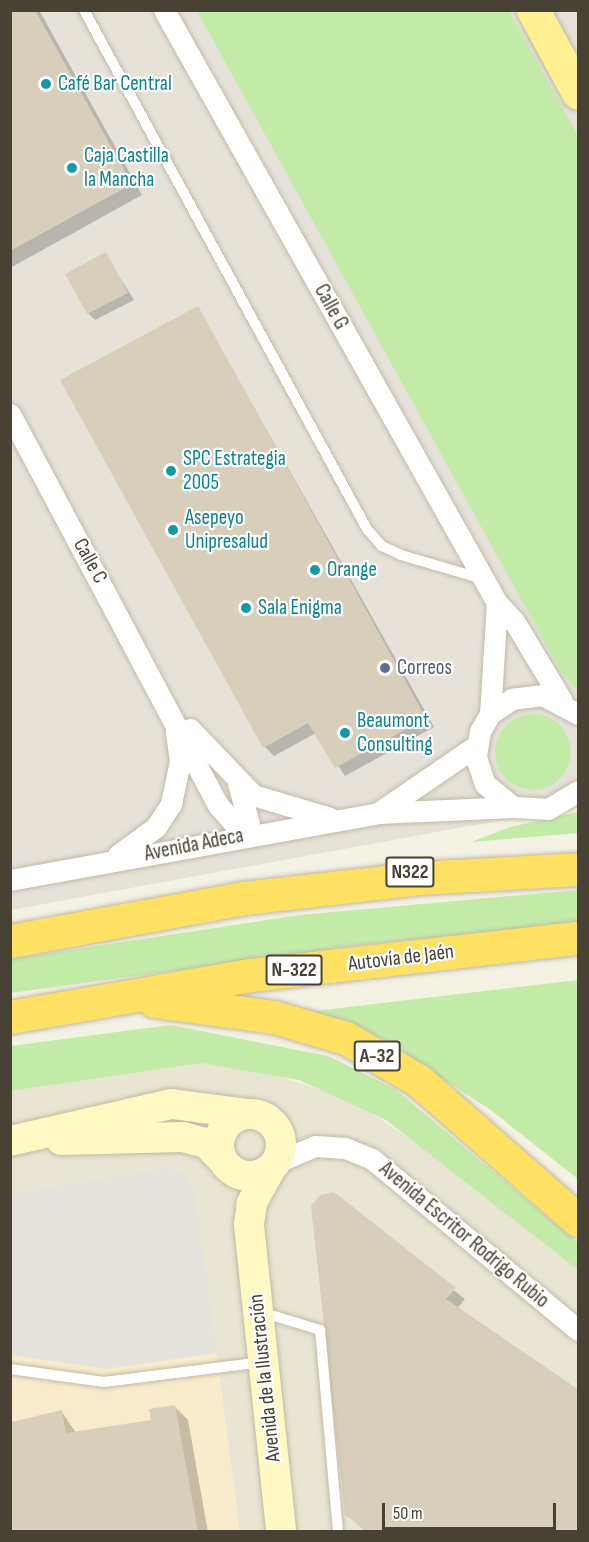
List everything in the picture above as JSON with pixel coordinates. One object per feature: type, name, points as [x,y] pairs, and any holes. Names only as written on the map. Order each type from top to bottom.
[{"type":"highway","name":"N322","points":[[244,898],[434,868],[579,858]]},
{"type":"highway","points":[[10,941],[244,898],[419,878],[579,869]]},
{"type":"highway","name":"Autovía de Jaén","points":[[10,1017],[251,975],[579,938]]},
{"type":"highway","name":"A-32","points":[[126,996],[274,1017],[346,1038],[419,1081],[579,1220]]},
{"type":"main road","points":[[533,10],[579,93]]},
{"type":"street","name":"Calle G","points":[[164,10],[497,603],[514,621],[562,701]]},
{"type":"street","name":"Calle C","points":[[10,414],[170,707],[218,805],[243,834],[249,824],[238,783]]},
{"type":"street","points":[[497,603],[490,714],[476,746],[485,784],[513,807]]},
{"type":"street","points":[[490,714],[512,699],[532,694],[562,701],[579,714]]},
{"type":"street","name":"Calle C","points":[[170,707],[238,783],[273,804],[343,821]]},
{"type":"street","name":"Calle C","points":[[108,861],[156,827],[171,804],[180,761],[170,707]]},
{"type":"street","name":"Avenida Adeca","points":[[377,813],[476,746]]},
{"type":"street","name":"Avenida Adeca","points":[[10,880],[243,834],[343,821],[377,813],[513,807],[548,810],[579,791]]},
{"type":"street","points":[[10,1141],[172,1104],[248,1114],[268,1119],[278,1130],[274,1166],[253,1177],[224,1162],[206,1143],[183,1137],[10,1146]]},
{"type":"street","points":[[224,1162],[224,1127],[248,1114]]},
{"type":"street","name":"Avenida Escritor Rodrigo Rubio","points":[[274,1166],[315,1146],[345,1148],[372,1159],[579,1330]]},
{"type":"street","name":"Avenida de la Ilustración","points":[[224,1162],[249,1225]]},
{"type":"street","name":"Avenida de la Ilustración","points":[[274,1166],[252,1203],[249,1225],[281,1532]]},
{"type":"lane","points":[[84,10],[367,529],[382,546],[401,555],[484,579]]},
{"type":"lane","points":[[259,1311],[320,1330],[338,1532]]},
{"type":"lane","points":[[10,1369],[104,1382],[264,1362]]},
{"type":"shaded area","points":[[11,11],[578,11],[578,806],[11,910]]},
{"type":"shaded area","points":[[202,1063],[254,1068],[352,1100],[449,1165],[578,1270],[578,1531],[11,1532],[11,1091]]},
{"type":"shaded area","points":[[167,1168],[183,1172],[196,1196],[240,1531],[11,1532],[11,1193]]},
{"type":"shaded area","points":[[167,1168],[183,1172],[196,1196],[217,1353],[106,1369],[11,1355],[11,1193]]},
{"type":"green space","points":[[197,11],[509,11],[578,136],[578,692],[560,670]]},
{"type":"green space","points":[[533,714],[547,717],[560,725],[568,738],[571,752],[568,766],[560,779],[547,787],[533,790],[519,787],[506,779],[498,766],[495,752],[498,738],[506,725],[519,717]]},
{"type":"green space","points":[[578,812],[578,833],[471,842],[510,827]]},
{"type":"green space","points":[[578,890],[578,923],[370,944],[11,993],[11,959],[300,915]]},
{"type":"green space","points":[[578,980],[578,1179],[492,1111],[381,1038],[306,1012]]},
{"type":"green space","points":[[170,1025],[328,1056],[395,1089],[578,1243],[578,1270],[386,1120],[299,1080],[202,1063],[11,1091],[11,1046]]},
{"type":"building","points":[[10,10],[35,10],[132,184],[10,251]]},
{"type":"building","points":[[106,252],[128,293],[87,314],[65,274]]},
{"type":"building","points":[[198,306],[426,718],[335,768],[308,723],[263,748],[60,380]]},
{"type":"building","points":[[334,1192],[456,1288],[446,1299],[579,1390],[579,1532],[369,1532],[345,1515],[311,1206],[320,1195]]},
{"type":"building","points":[[175,1405],[198,1532],[10,1532],[11,1422],[62,1410],[66,1433],[151,1420],[149,1409]]},
{"type":"place","name":"Café Bar Central","points":[[46,84]]},
{"type":"place","name":"Caja Castilla la Mancha","points":[[72,168]]},
{"type":"place","name":"SPC Estrategia 2005","points":[[171,471]]},
{"type":"place","name":"Asepeyo Unipresalud","points":[[173,530]]},
{"type":"place","name":"Orange","points":[[315,570]]},
{"type":"place","name":"Sala Enigma","points":[[246,608]]},
{"type":"place","name":"Correos","points":[[385,668]]},
{"type":"place","name":"Beaumont Consulting","points":[[345,733]]}]
